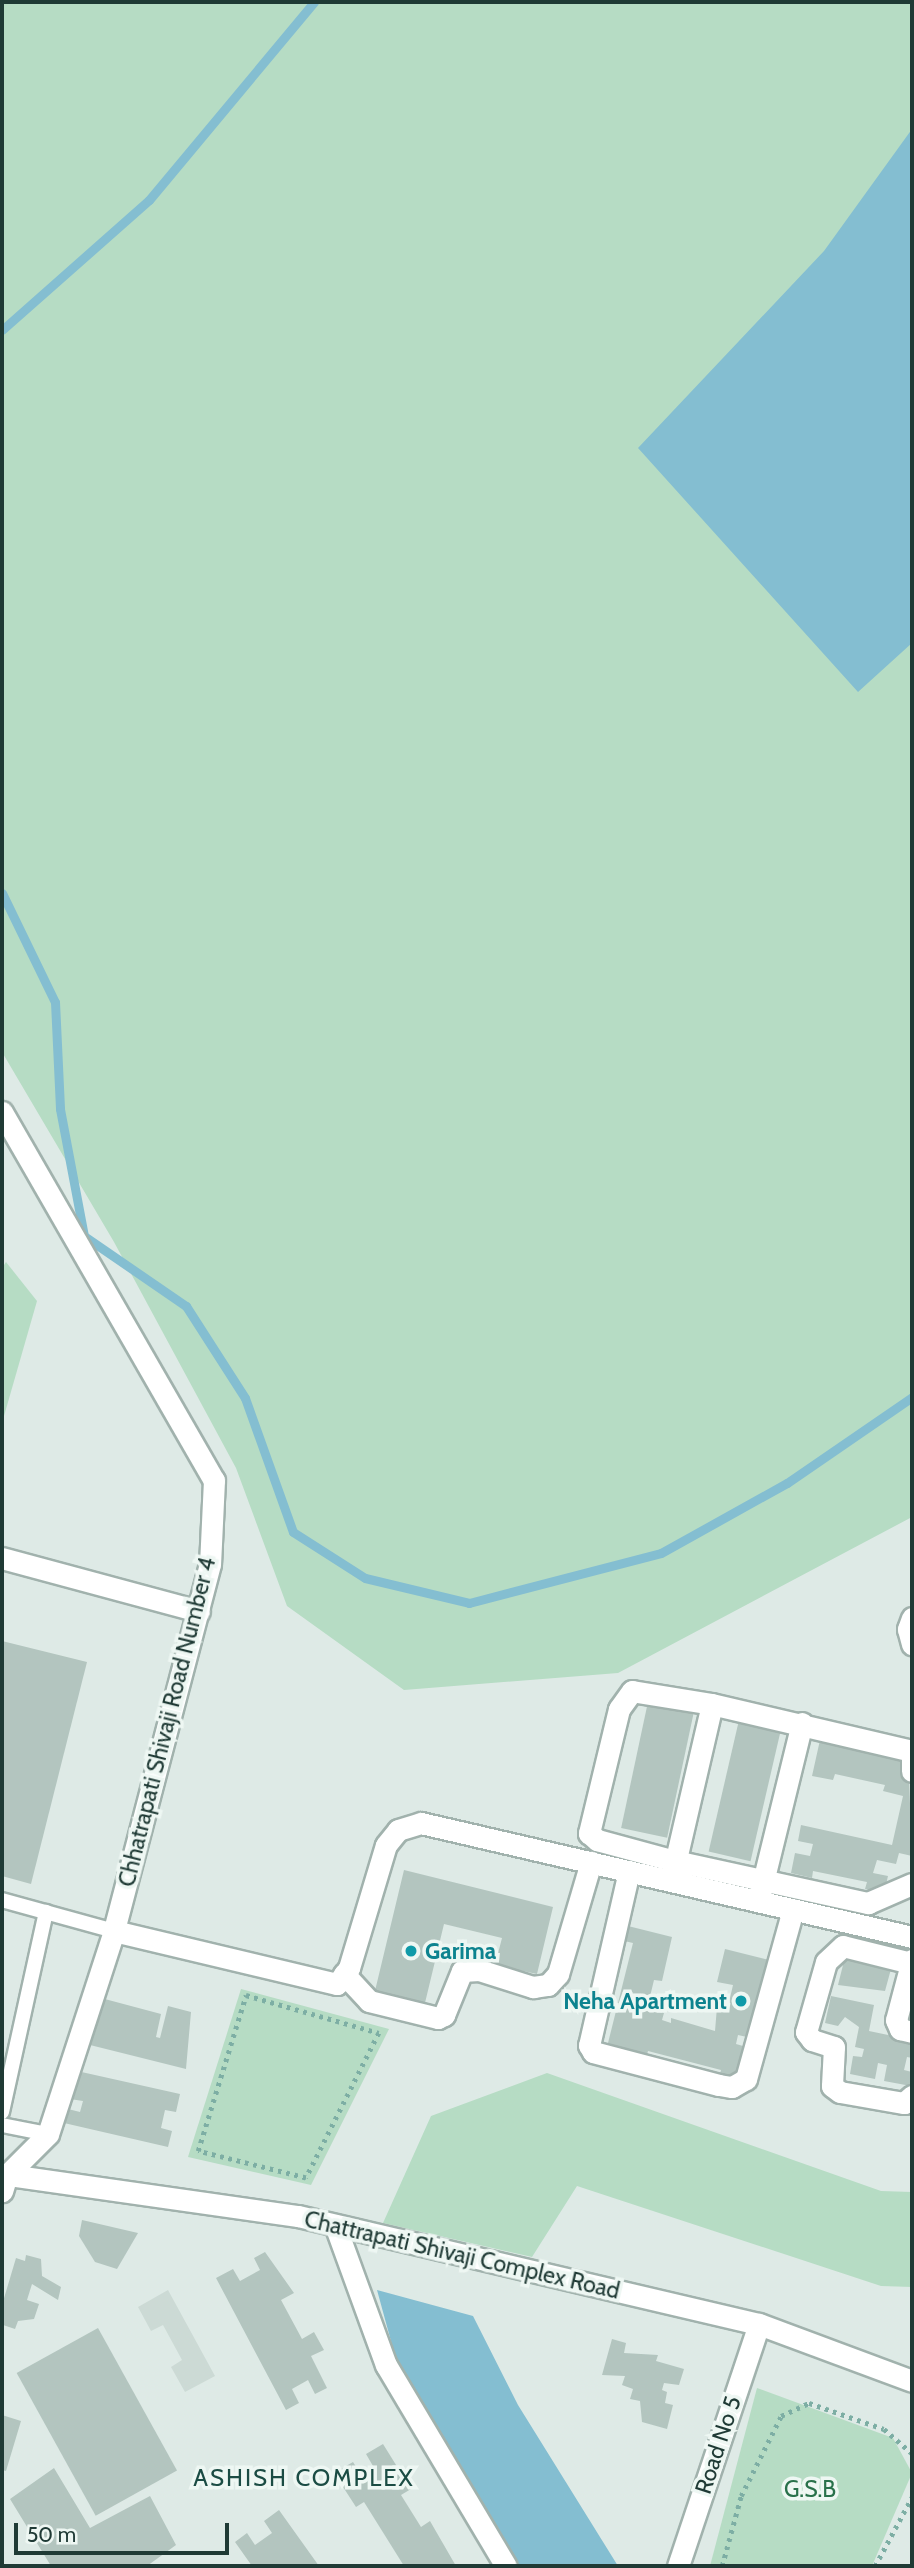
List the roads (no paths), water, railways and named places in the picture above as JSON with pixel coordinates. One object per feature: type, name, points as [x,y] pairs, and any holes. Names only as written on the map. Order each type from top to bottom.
[{"type":"street","name":"Chhatrapati Shivaji Road Number 4","points":[[2,1112],[214,1480],[210,1564],[114,1931],[48,2134],[4,2180]]},
{"type":"street","points":[[2,1558],[199,1611]]},
{"type":"street","points":[[912,1618],[908,1629],[912,1644]]},
{"type":"street","points":[[912,1751],[802,1723],[632,1691],[625,1698],[589,1833],[597,1840],[673,1871],[761,1891],[868,1903],[912,1884]]},
{"type":"street","points":[[673,1871],[712,1704]]},
{"type":"street","points":[[761,1891],[802,1723]]},
{"type":"street","points":[[912,1758],[912,1772]]},
{"type":"street","points":[[114,1931],[337,1984],[344,1974],[386,1845],[398,1830],[421,1823],[629,1871],[673,1871]]},
{"type":"street","points":[[344,1974],[369,2001],[438,2018],[444,2015],[463,1971],[479,1970],[533,1987],[548,1985],[558,1974],[591,1863]]},
{"type":"street","points":[[629,1871],[589,2045],[593,2052],[719,2085],[732,2087],[746,2079],[793,1909]]},
{"type":"street","points":[[761,1891],[793,1909],[912,1937]]},
{"type":"street","points":[[912,2032],[900,2029],[896,2020],[912,1962],[843,1946],[826,1962],[806,2032],[811,2040],[835,2047],[832,2086],[840,2092],[904,2104],[912,2096]]},
{"type":"street","name":"Chattrapati Shivaji Complex Road","points":[[4,2180],[335,2225],[505,2267],[758,2324],[912,2381]]},
{"type":"street","points":[[335,2225],[386,2364],[506,2566]]},
{"type":"street","name":"Road No 5","points":[[678,2566],[758,2324]]},
{"type":"lane","points":[[2,1900],[114,1931]]},
{"type":"lane","points":[[2,2112],[46,1912]]},
{"type":"lane","points":[[2,2126],[48,2134]]},
{"type":"water","points":[[912,129],[912,643],[858,692],[638,448],[824,251]]},
{"type":"water","points":[[377,2290],[473,2316],[518,2405],[618,2566],[519,2566],[397,2363]]},
{"type":"waterway","points":[[2,330],[149,200],[314,2]]},
{"type":"waterway","points":[[2,893],[55,1002],[60,1109],[84,1236],[186,1306],[245,1398],[293,1532],[365,1578],[469,1603],[661,1553],[787,1483],[912,1397]]},
{"type":"place","name":"Garima","points":[[411,1951]]},
{"type":"place","name":"Neha Apartment","points":[[741,2001]]},
{"type":"district","name":"ASHISH COMPLEX","points":[[304,2478]]},
{"type":"park label","name":"G.S.B","points":[[810,2489]]}]
